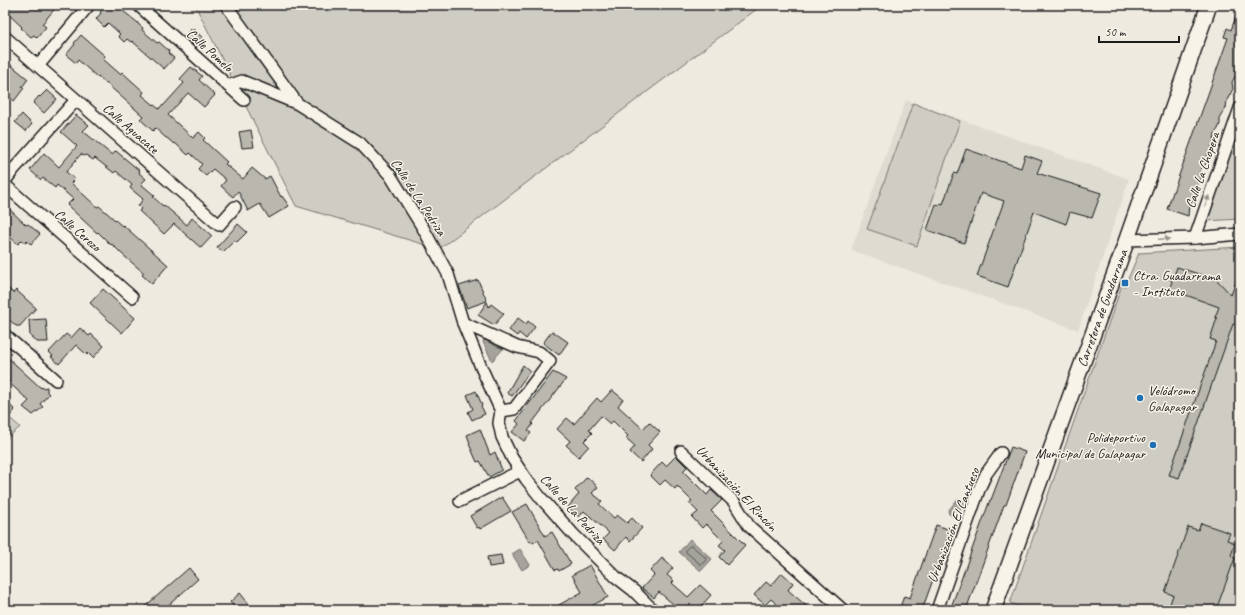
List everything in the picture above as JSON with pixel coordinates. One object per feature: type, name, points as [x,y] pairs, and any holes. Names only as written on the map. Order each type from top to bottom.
[{"type":"main road","name":"Carretera de Guadarrama","points":[[993,610],[1209,5]]},
{"type":"street","points":[[38,66],[90,5]]},
{"type":"street","name":"Calle Pomelo","points":[[138,5],[244,100]]},
{"type":"street","points":[[226,5],[298,104]]},
{"type":"street","name":"Calle Aguacate","points":[[5,37],[219,225],[235,207]]},
{"type":"street","name":"Calle de La Pedriza","points":[[228,86],[242,81],[298,104],[360,143],[390,175],[423,228],[448,274],[463,323],[501,412],[499,423],[502,437],[512,458],[541,498],[573,534],[616,577],[634,591],[653,610]]},
{"type":"street","points":[[5,181],[76,100]]},
{"type":"street","name":"Calle La Chopera","points":[[1239,110],[1240,128]]},
{"type":"street","name":"Calle La Chopera","points":[[1195,238],[1239,110]]},
{"type":"street","name":"Calle Cerezo","points":[[5,185],[132,297]]},
{"type":"street","points":[[1125,240],[1195,238],[1240,234]]},
{"type":"street","points":[[463,323],[517,347],[538,352],[550,361],[514,409],[501,412]]},
{"type":"street","points":[[5,335],[56,380]]},
{"type":"street","name":"Urbanización El Rincón","points":[[681,450],[734,502],[749,526],[843,610]]},
{"type":"street","name":"Urbanización El Cantueso","points":[[936,610],[980,487],[986,474],[1001,453]]},
{"type":"street","points":[[460,500],[520,471]]},
{"type":"shaded area","points":[[195,5],[762,5],[439,249],[296,206]]},
{"type":"shaded area","points":[[906,100],[1129,179],[1078,330],[851,250]]},
{"type":"shaded area","points":[[913,103],[960,121],[917,246],[867,229]]},
{"type":"shaded area","points":[[1233,144],[1237,144],[1240,219],[1206,221]]},
{"type":"shaded area","name":"Polideportivo Municipal de Galapagar","points":[[1240,247],[1240,610],[1030,610],[1010,603],[1122,285],[1125,286],[1139,253]]},
{"type":"shaded area","points":[[5,414],[20,427],[5,440]]},
{"type":"water","points":[[484,340],[503,349],[492,361],[483,342]]},
{"type":"water","points":[[960,499],[964,500],[966,505],[959,510],[959,516],[956,518],[949,514],[948,511],[956,501]]},
{"type":"water","points":[[690,539],[712,559],[701,571],[679,552]]},
{"type":"water","points":[[520,549],[530,565],[522,570],[512,554]]},
{"type":"building","points":[[9,5],[58,5],[42,24],[46,27],[37,38],[34,35],[31,37],[5,11]]},
{"type":"building","points":[[107,5],[119,5],[123,9],[122,10],[143,28],[142,30],[169,51],[168,53],[174,58],[164,69],[132,41],[131,42],[127,39],[124,42],[118,36],[120,34],[108,23],[104,27],[96,19]]},
{"type":"building","points":[[1239,8],[1239,70],[1232,82],[1233,89],[1227,100],[1226,108],[1220,117],[1220,124],[1215,133],[1214,142],[1208,154],[1206,164],[1200,170],[1201,178],[1194,189],[1195,196],[1189,205],[1188,216],[1167,209],[1228,38],[1224,37],[1227,28],[1231,30]]},
{"type":"building","points":[[192,28],[204,39],[196,48],[184,36]]},
{"type":"building","points":[[81,35],[105,56],[103,59],[120,74],[122,72],[144,92],[142,95],[159,109],[184,83],[180,79],[191,67],[202,76],[199,80],[215,95],[204,107],[188,93],[168,115],[193,138],[199,132],[205,138],[203,140],[227,162],[225,164],[243,179],[252,168],[265,179],[270,176],[281,197],[282,196],[289,206],[269,218],[260,204],[248,211],[238,191],[233,197],[221,186],[226,180],[213,169],[206,176],[198,169],[202,164],[190,153],[188,155],[155,128],[153,131],[140,119],[143,116],[98,76],[97,77],[78,60],[76,63],[66,55]]},
{"type":"building","points":[[5,60],[28,79],[22,87],[24,88],[14,101],[5,94]]},
{"type":"building","points":[[47,90],[57,99],[44,113],[33,103]]},
{"type":"building","points":[[22,114],[32,124],[26,131],[15,122]]},
{"type":"building","points":[[76,115],[89,125],[83,131],[112,155],[116,151],[140,171],[139,173],[146,179],[141,184],[155,196],[153,197],[163,206],[164,205],[187,225],[192,218],[212,236],[201,248],[174,224],[164,234],[139,211],[141,209],[138,206],[143,199],[130,188],[132,185],[116,171],[114,173],[95,158],[93,160],[86,155],[84,156],[81,154],[66,172],[75,179],[71,183],[97,207],[99,206],[122,226],[123,225],[168,265],[152,284],[142,275],[144,273],[67,205],[73,199],[57,185],[55,188],[43,178],[41,180],[30,170],[44,153],[59,167],[77,146],[61,132]]},
{"type":"building","points":[[251,130],[254,147],[242,148],[239,132]]},
{"type":"building","points":[[966,149],[1021,168],[1025,155],[1042,161],[1037,173],[1101,193],[1092,218],[1070,212],[1066,224],[1034,212],[1008,287],[977,276],[1004,201],[981,193],[964,243],[927,230],[936,204],[943,204],[954,173],[957,174]]},
{"type":"building","points":[[5,205],[26,225],[28,224],[40,234],[31,244],[22,240],[18,244],[5,233]]},
{"type":"building","points":[[238,224],[247,232],[237,242],[235,240],[223,252],[217,247]]},
{"type":"building","points":[[1177,267],[1217,280],[1231,295],[1240,274],[1240,317],[1237,325],[1233,324],[1179,478],[1169,475],[1216,341],[1210,339],[1219,307],[1169,289],[1172,282],[1169,276],[1175,273]]},
{"type":"building","points":[[478,280],[487,301],[467,308],[459,286]]},
{"type":"building","points":[[5,285],[13,293],[16,290],[36,308],[20,326],[16,326],[5,316]]},
{"type":"building","points":[[103,289],[135,318],[122,333],[90,303]]},
{"type":"building","points":[[487,302],[489,307],[491,304],[504,314],[494,325],[478,315]]},
{"type":"building","points":[[518,318],[526,324],[528,321],[535,327],[526,339],[519,333],[517,336],[509,330]]},
{"type":"building","points":[[46,319],[48,342],[37,342],[30,336],[29,320]]},
{"type":"building","points":[[80,328],[89,336],[91,334],[104,346],[93,358],[88,353],[87,355],[76,345],[59,364],[51,357],[53,356],[49,352],[66,334],[71,338]]},
{"type":"building","points":[[552,331],[568,342],[559,355],[543,343]]},
{"type":"building","points":[[5,355],[41,388],[47,387],[47,392],[49,394],[40,404],[43,407],[33,415],[23,407],[29,401],[5,379]]},
{"type":"building","points":[[523,365],[530,371],[512,396],[507,393]]},
{"type":"building","points":[[553,372],[566,379],[532,423],[533,424],[528,431],[531,433],[524,441],[512,432],[519,424],[516,421]]},
{"type":"building","points":[[612,390],[623,399],[618,406],[643,429],[649,422],[660,432],[648,445],[652,449],[641,462],[630,452],[635,446],[626,438],[628,436],[613,421],[610,424],[601,416],[589,430],[592,433],[584,441],[589,446],[579,457],[566,445],[570,441],[557,429],[567,418],[574,424],[597,398],[601,402]]},
{"type":"building","points":[[476,391],[485,414],[472,420],[468,412],[473,409],[467,395]]},
{"type":"building","points":[[5,401],[15,410],[5,422]]},
{"type":"building","points":[[480,429],[490,455],[495,452],[502,470],[489,477],[480,461],[477,462],[469,444],[467,435]]},
{"type":"building","points":[[1011,447],[1025,452],[1006,505],[1004,505],[966,610],[950,610],[990,500]]},
{"type":"building","points":[[676,456],[687,467],[683,471],[707,495],[711,490],[722,500],[711,511],[745,545],[727,565],[719,557],[725,550],[719,545],[723,541],[706,524],[702,528],[692,517],[698,512],[689,503],[692,501],[677,486],[675,489],[665,480],[660,485],[650,475],[662,462],[666,466]]},
{"type":"building","points":[[587,477],[598,487],[592,493],[602,501],[599,504],[614,518],[617,515],[627,523],[632,518],[642,528],[630,541],[626,537],[615,550],[603,539],[609,533],[584,511],[579,517],[568,507],[579,494],[575,490]]},
{"type":"building","points":[[502,497],[511,511],[480,529],[479,527],[477,528],[470,516]]},
{"type":"building","points":[[527,504],[545,536],[552,532],[571,564],[559,571],[558,569],[555,570],[538,540],[533,543],[532,541],[530,542],[512,512]]},
{"type":"building","points":[[1201,523],[1230,533],[1227,540],[1235,543],[1231,556],[1235,558],[1216,610],[1177,610],[1169,607],[1173,595],[1165,592],[1188,527],[1198,530]]},
{"type":"building","points":[[936,525],[951,530],[922,610],[899,610],[904,596],[910,598]]},
{"type":"building","points":[[501,555],[503,565],[489,567],[487,557]]},
{"type":"building","points":[[662,558],[673,568],[667,575],[674,581],[672,583],[688,597],[700,585],[711,595],[702,605],[708,610],[680,610],[659,592],[654,598],[642,588],[654,575],[650,571]]},
{"type":"building","points":[[590,565],[608,597],[584,610],[550,610],[582,592],[572,575]]},
{"type":"building","points":[[189,568],[198,579],[163,610],[141,610]]},
{"type":"building","points":[[782,573],[793,583],[788,590],[811,610],[783,610],[771,599],[765,605],[754,595],[766,582],[771,586]]},
{"type":"building","points":[[240,593],[249,604],[242,610],[237,610],[230,602]]},
{"type":"place","name":"Ctra. Guadarrama - Instituto","points":[[1125,283]]},
{"type":"place","name":"Velódromo Galapagar","points":[[1140,398]]},
{"type":"place","name":"Polideportivo Municipal de Galapagar","points":[[1153,445]]}]
